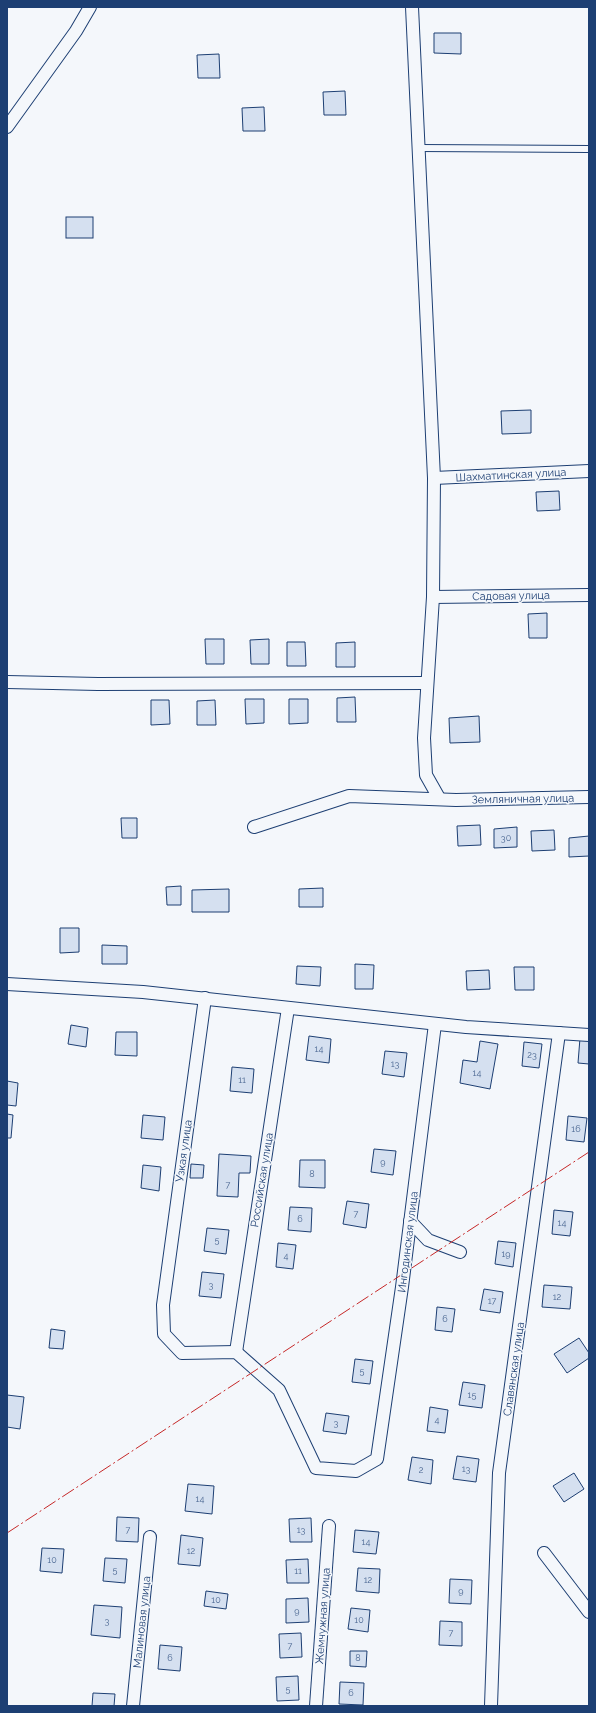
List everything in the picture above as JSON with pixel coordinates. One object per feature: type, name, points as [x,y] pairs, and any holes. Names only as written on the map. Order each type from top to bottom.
[{"type":"street","points":[[7,127],[76,31],[90,7]]},
{"type":"street","points":[[412,7],[434,478],[433,597],[424,738],[426,775],[439,798]]},
{"type":"street","name":"Шахматинская улица","points":[[434,478],[589,471]]},
{"type":"street","name":"Садовая улица","points":[[433,597],[589,595]]},
{"type":"street","points":[[7,682],[98,684],[427,683]]},
{"type":"street","name":"Земляничная улица","points":[[254,827],[349,796],[439,798],[456,800],[589,797]]},
{"type":"street","points":[[7,984],[143,992],[466,1027],[589,1035]]},
{"type":"street","name":"Узкая улица","points":[[205,998],[163,1305],[164,1334],[182,1353],[236,1352]]},
{"type":"street","name":"Российская улица","points":[[236,1352],[288,1008]]},
{"type":"street","name":"Ингодинская улица","points":[[236,1352],[279,1390],[316,1468],[356,1471],[377,1459],[410,1221],[435,1024]]},
{"type":"street","name":"Славянская улица","points":[[490,1706],[499,1473],[559,1033]]},
{"type":"street","points":[[410,1221],[428,1240],[460,1252]]},
{"type":"street","name":"Жемчужная улица","points":[[316,1706],[329,1526]]},
{"type":"street","name":"Малиновая улица","points":[[133,1706],[150,1538]]},
{"type":"street","points":[[544,1553],[589,1612]]},
{"type":"lane","points":[[419,148],[589,149]]},
{"type":"building","points":[[434,33],[461,33],[461,54],[434,53]]},
{"type":"building","points":[[219,54],[220,78],[198,78],[197,55]]},
{"type":"building","points":[[345,91],[346,115],[324,115],[323,92]]},
{"type":"building","points":[[264,107],[265,131],[243,131],[242,108]]},
{"type":"building","points":[[66,217],[93,217],[93,238],[66,238]]},
{"type":"building","points":[[531,410],[531,433],[502,434],[501,411]]},
{"type":"building","points":[[559,491],[560,510],[537,511],[536,492]]},
{"type":"building","points":[[547,613],[547,638],[529,638],[528,614]]},
{"type":"building","points":[[205,639],[224,639],[224,664],[206,664]]},
{"type":"building","points":[[269,639],[269,664],[251,664],[250,640]]},
{"type":"building","points":[[287,642],[305,642],[306,666],[287,666]]},
{"type":"building","points":[[355,642],[355,667],[336,667],[336,643]]},
{"type":"building","points":[[355,697],[356,722],[337,722],[337,698]]},
{"type":"building","points":[[245,699],[264,699],[264,723],[246,724]]},
{"type":"building","points":[[289,699],[308,699],[308,723],[289,724]]},
{"type":"building","points":[[151,700],[169,700],[170,724],[151,725]]},
{"type":"building","points":[[215,700],[216,725],[197,725],[197,701]]},
{"type":"building","points":[[479,716],[480,742],[450,743],[449,718]]},
{"type":"building","points":[[121,818],[137,818],[137,838],[122,838]]},
{"type":"building","points":[[480,825],[481,845],[458,846],[457,826]]},
{"type":"building","points":[[517,827],[517,847],[494,848],[494,829]]},
{"type":"building","points":[[554,830],[555,850],[532,851],[531,831]]},
{"type":"building","points":[[589,836],[589,856],[569,857],[569,838]]},
{"type":"building","points":[[181,886],[181,905],[167,905],[166,887]]},
{"type":"building","points":[[323,888],[323,907],[299,907],[299,889]]},
{"type":"building","points":[[229,889],[229,912],[192,912],[192,890]]},
{"type":"building","points":[[60,928],[79,928],[79,952],[60,953]]},
{"type":"building","points":[[102,945],[127,946],[127,964],[102,964]]},
{"type":"building","points":[[355,964],[374,965],[373,989],[355,989]]},
{"type":"building","points":[[297,966],[321,967],[320,986],[296,984]]},
{"type":"building","points":[[514,967],[534,967],[534,990],[515,990]]},
{"type":"building","points":[[489,970],[490,989],[467,990],[466,971]]},
{"type":"building","points":[[71,1025],[88,1028],[86,1047],[68,1044]]},
{"type":"building","points":[[116,1032],[137,1032],[137,1056],[115,1055]]},
{"type":"building","points":[[309,1036],[331,1039],[329,1063],[306,1060]]},
{"type":"building","points":[[580,1038],[589,1039],[589,1064],[578,1063]]},
{"type":"building","points":[[480,1041],[498,1044],[490,1089],[460,1083],[463,1060],[477,1062]]},
{"type":"building","points":[[524,1042],[542,1044],[539,1068],[522,1066]]},
{"type":"building","points":[[385,1051],[407,1053],[404,1077],[382,1074]]},
{"type":"building","points":[[232,1067],[254,1069],[252,1093],[230,1091]]},
{"type":"building","points":[[7,1081],[18,1083],[16,1106],[7,1105]]},
{"type":"building","points":[[7,1114],[13,1115],[11,1138],[7,1138]]},
{"type":"building","points":[[143,1115],[165,1117],[163,1140],[141,1138]]},
{"type":"building","points":[[568,1116],[587,1118],[584,1142],[566,1140]]},
{"type":"building","points":[[374,1149],[396,1151],[393,1175],[371,1172]]},
{"type":"building","points":[[219,1154],[251,1156],[250,1173],[239,1173],[238,1197],[217,1196]]},
{"type":"building","points":[[300,1160],[325,1160],[325,1188],[299,1187]]},
{"type":"building","points":[[191,1164],[204,1165],[203,1178],[190,1178]]},
{"type":"building","points":[[143,1165],[161,1167],[159,1191],[141,1188]]},
{"type":"building","points":[[347,1201],[369,1204],[366,1228],[343,1224]]},
{"type":"building","points":[[290,1207],[312,1208],[311,1232],[288,1230]]},
{"type":"building","points":[[554,1210],[573,1212],[570,1236],[552,1234]]},
{"type":"building","points":[[207,1228],[229,1230],[226,1254],[204,1251]]},
{"type":"building","points":[[498,1241],[516,1243],[513,1267],[495,1264]]},
{"type":"building","points":[[278,1243],[296,1245],[293,1269],[276,1267]]},
{"type":"building","points":[[202,1272],[224,1274],[221,1298],[199,1296]]},
{"type":"building","points":[[544,1285],[572,1287],[570,1309],[542,1307]]},
{"type":"building","points":[[484,1289],[503,1292],[500,1313],[480,1310]]},
{"type":"building","points":[[437,1307],[455,1309],[452,1332],[435,1330]]},
{"type":"building","points":[[51,1329],[65,1331],[63,1349],[49,1348]]},
{"type":"building","points":[[579,1338],[589,1353],[589,1358],[567,1373],[554,1354]]},
{"type":"building","points":[[355,1359],[373,1361],[370,1384],[352,1382]]},
{"type":"building","points":[[463,1382],[485,1385],[482,1408],[459,1405]]},
{"type":"building","points":[[7,1395],[24,1397],[20,1429],[7,1427]]},
{"type":"building","points":[[430,1407],[448,1410],[445,1433],[427,1431]]},
{"type":"building","points":[[326,1413],[349,1416],[346,1434],[323,1431]]},
{"type":"building","points":[[457,1456],[479,1459],[476,1482],[453,1479]]},
{"type":"building","points":[[412,1457],[433,1460],[431,1484],[408,1480]]},
{"type":"building","points":[[574,1473],[584,1489],[564,1502],[553,1486]]},
{"type":"building","points":[[188,1484],[214,1486],[212,1514],[185,1511]]},
{"type":"building","points":[[117,1517],[139,1518],[138,1542],[116,1541]]},
{"type":"building","points":[[311,1518],[312,1542],[290,1542],[289,1519]]},
{"type":"building","points":[[355,1530],[379,1532],[376,1554],[353,1552]]},
{"type":"building","points":[[181,1535],[203,1538],[200,1566],[178,1564]]},
{"type":"building","points":[[42,1548],[64,1549],[62,1573],[40,1571]]},
{"type":"building","points":[[105,1558],[127,1559],[125,1583],[103,1581]]},
{"type":"building","points":[[308,1559],[309,1583],[287,1583],[286,1560]]},
{"type":"building","points":[[358,1568],[380,1569],[379,1593],[356,1591]]},
{"type":"building","points":[[450,1579],[472,1580],[471,1604],[449,1603]]},
{"type":"building","points":[[206,1591],[228,1594],[226,1609],[204,1606]]},
{"type":"building","points":[[308,1598],[309,1622],[286,1623],[286,1599]]},
{"type":"building","points":[[94,1605],[122,1607],[120,1638],[91,1635]]},
{"type":"building","points":[[351,1608],[370,1610],[368,1632],[348,1629]]},
{"type":"building","points":[[440,1621],[462,1622],[462,1646],[439,1645]]},
{"type":"building","points":[[301,1633],[302,1657],[280,1658],[279,1634]]},
{"type":"building","points":[[160,1645],[182,1647],[180,1671],[158,1669]]},
{"type":"building","points":[[350,1651],[367,1651],[366,1667],[350,1666]]},
{"type":"building","points":[[298,1676],[299,1700],[277,1701],[276,1677]]},
{"type":"building","points":[[340,1682],[364,1683],[363,1705],[339,1704]]},
{"type":"building","points":[[93,1693],[115,1694],[114,1706],[92,1706]]},
{"type":"power","points":[[7,1533],[589,1152]]}]
